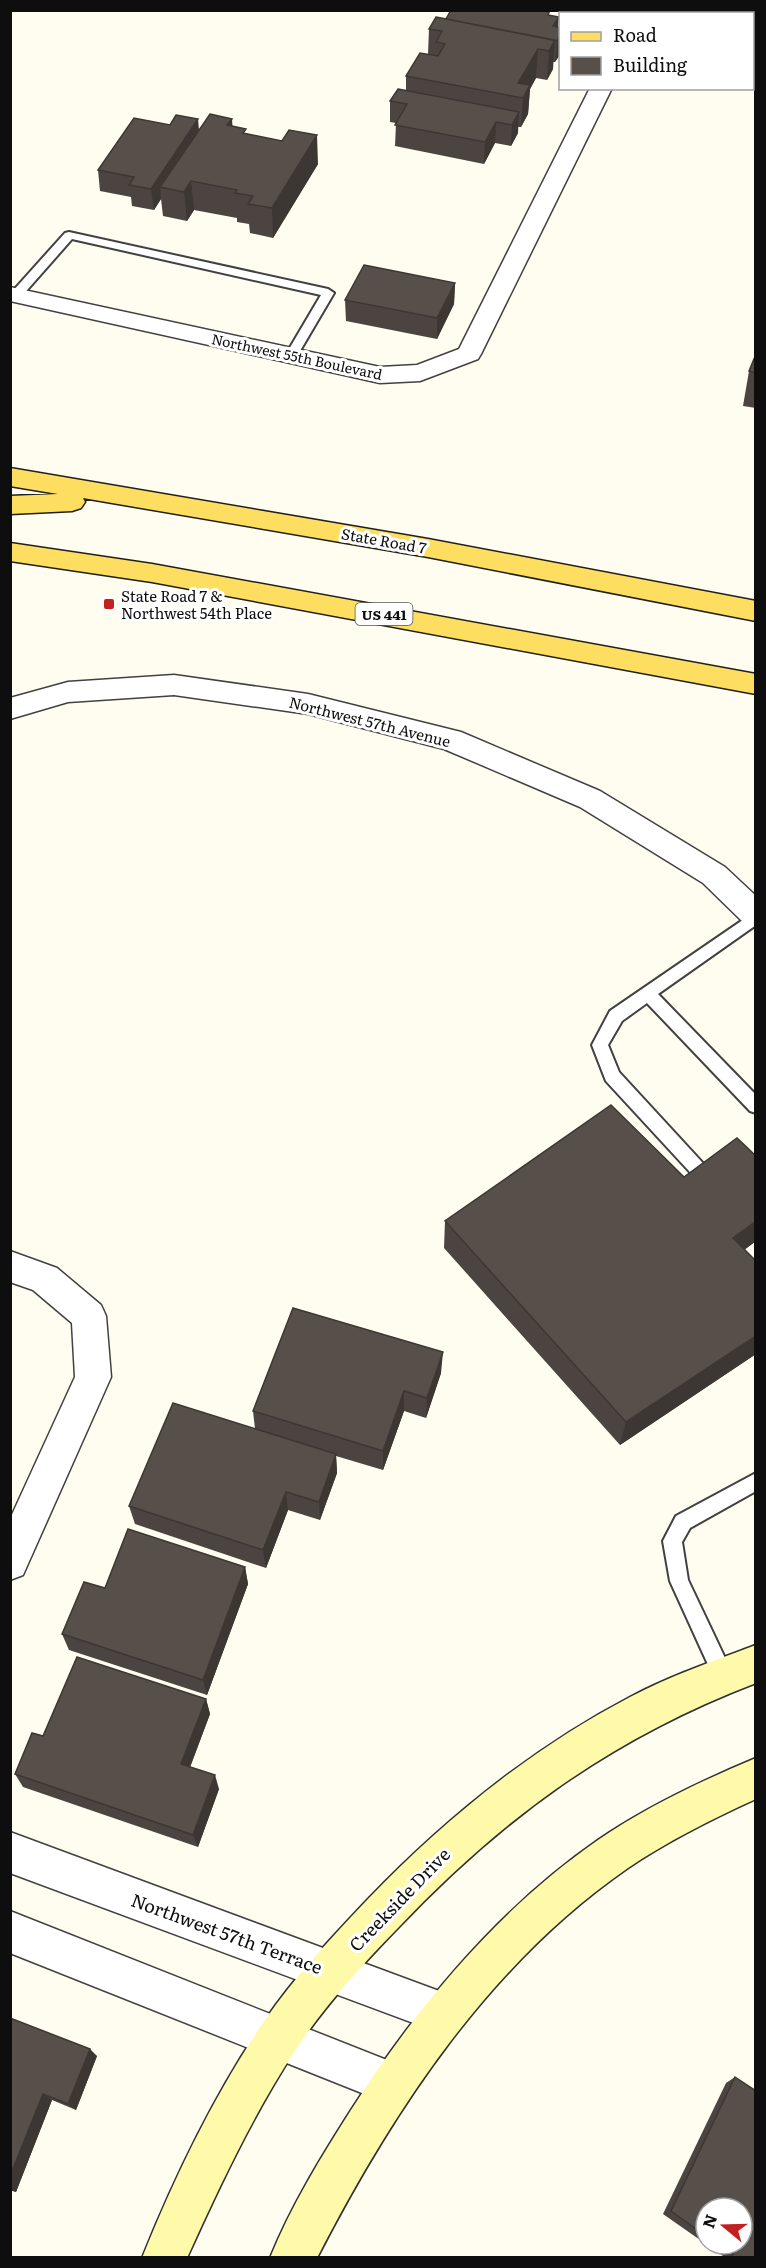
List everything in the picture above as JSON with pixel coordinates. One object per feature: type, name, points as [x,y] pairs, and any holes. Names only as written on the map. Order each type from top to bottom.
[{"type":"main road","name":"State Road 7","points":[[10,477],[428,548],[756,611]]},
{"type":"main road","points":[[10,505],[152,500]]},
{"type":"main road","name":"US 441","points":[[10,552],[153,573],[756,684]]},
{"type":"street","name":"Northwest 55th Boulevard","points":[[13,295],[380,375],[420,373],[469,354],[600,90]]},
{"type":"street","name":"Northwest 57th Avenue","points":[[10,710],[68,692],[174,686],[308,704],[451,740],[590,799],[714,875],[756,916]]},
{"type":"street","points":[[10,1266],[45,1278],[89,1316],[93,1377],[10,1562]]},
{"type":"street","name":"Creekside Drive","points":[[164,2258],[209,2158],[279,2037],[329,1971],[396,1898],[464,1834],[538,1773],[621,1721],[739,1669]]},
{"type":"street","points":[[292,2258],[334,2175],[392,2083],[443,2013],[518,1933],[597,1865],[690,1808],[756,1778]]},
{"type":"street","name":"Northwest 57th Terrace","points":[[10,1852],[443,2013]]},
{"type":"street","points":[[10,1932],[392,2083]]},
{"type":"lane","points":[[13,295],[69,236],[327,292],[291,356]]},
{"type":"lane","points":[[706,1178],[612,1076],[600,1045],[616,1016],[756,916]]},
{"type":"lane","points":[[647,993],[756,1106]]},
{"type":"lane","points":[[739,1669],[679,1581],[672,1541],[683,1522],[756,1481]]},
{"type":"building","points":[[451,10],[550,10],[548,15],[559,17],[553,26],[559,28],[559,38],[557,41],[446,19]]},
{"type":"building","points":[[436,17],[555,40],[549,51],[538,49],[518,83],[530,85],[523,98],[406,76],[420,53],[438,56],[445,44],[436,42],[442,31],[429,29]]},
{"type":"building","points":[[398,89],[519,112],[512,125],[496,122],[485,142],[395,125],[407,104],[390,101]]},
{"type":"building","points":[[210,114],[232,119],[227,125],[246,129],[243,133],[282,141],[289,130],[317,135],[272,208],[248,204],[253,196],[235,193],[237,190],[191,181],[184,192],[160,187]]},
{"type":"building","points":[[176,115],[198,119],[151,189],[129,185],[134,177],[98,170],[134,118],[170,125]]},
{"type":"building","points":[[364,265],[455,283],[437,318],[345,300]]},
{"type":"building","points":[[756,354],[756,373],[749,371]]},
{"type":"building","points":[[611,1105],[684,1177],[737,1138],[756,1156],[756,1221],[733,1238],[756,1261],[756,1336],[626,1422],[445,1221]]},
{"type":"building","points":[[293,1308],[443,1352],[427,1398],[404,1391],[383,1451],[253,1411]]},
{"type":"building","points":[[173,1403],[336,1454],[319,1502],[286,1492],[263,1550],[129,1506]]},
{"type":"building","points":[[128,1529],[245,1567],[203,1680],[62,1634],[84,1582],[105,1588]]},
{"type":"building","points":[[77,1657],[206,1699],[181,1764],[215,1775],[193,1835],[15,1774],[32,1733],[43,1736]]},
{"type":"building","points":[[10,2018],[90,2049],[68,2104],[43,2094],[10,2176]]},
{"type":"building","points":[[735,2077],[756,2091],[756,2258],[731,2258],[732,2256],[754,2256],[754,2196],[694,2196],[694,2227],[671,2211]]},
{"type":"place","name":"State Road 7 & Northwest 54th Place","points":[[109,604]]}]
